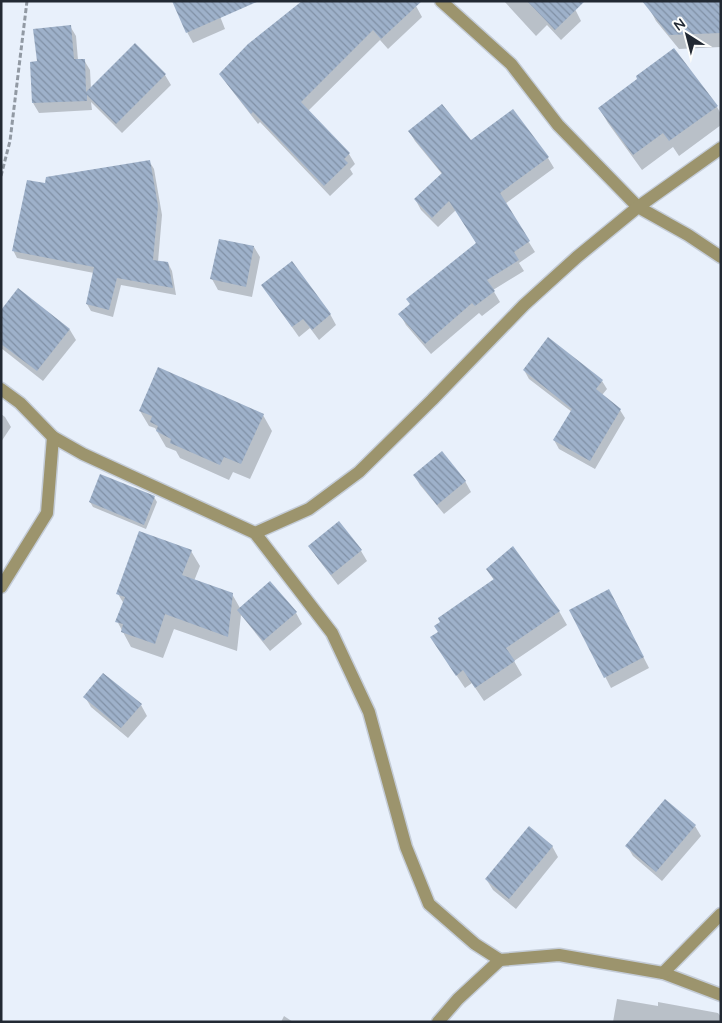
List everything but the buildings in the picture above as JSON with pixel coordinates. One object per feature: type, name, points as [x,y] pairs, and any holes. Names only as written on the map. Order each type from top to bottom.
[{"type":"street","points":[[441,1],[511,64],[558,125],[638,207],[688,235],[721,257]]},
{"type":"street","points":[[256,532],[308,509],[358,472],[432,400],[524,305],[577,257],[638,207],[721,148]]},
{"type":"street","points":[[1,389],[20,402],[53,437],[83,454],[256,532],[332,633],[369,712],[406,847],[429,904],[475,944],[500,960],[559,955],[663,973],[721,995]]},
{"type":"street","points":[[1,588],[47,513],[53,437]]},
{"type":"street","points":[[663,973],[721,914]]},
{"type":"street","points":[[438,1022],[458,999],[500,960]]},
{"type":"path","points":[[1,176],[10,141],[27,1]]}]
